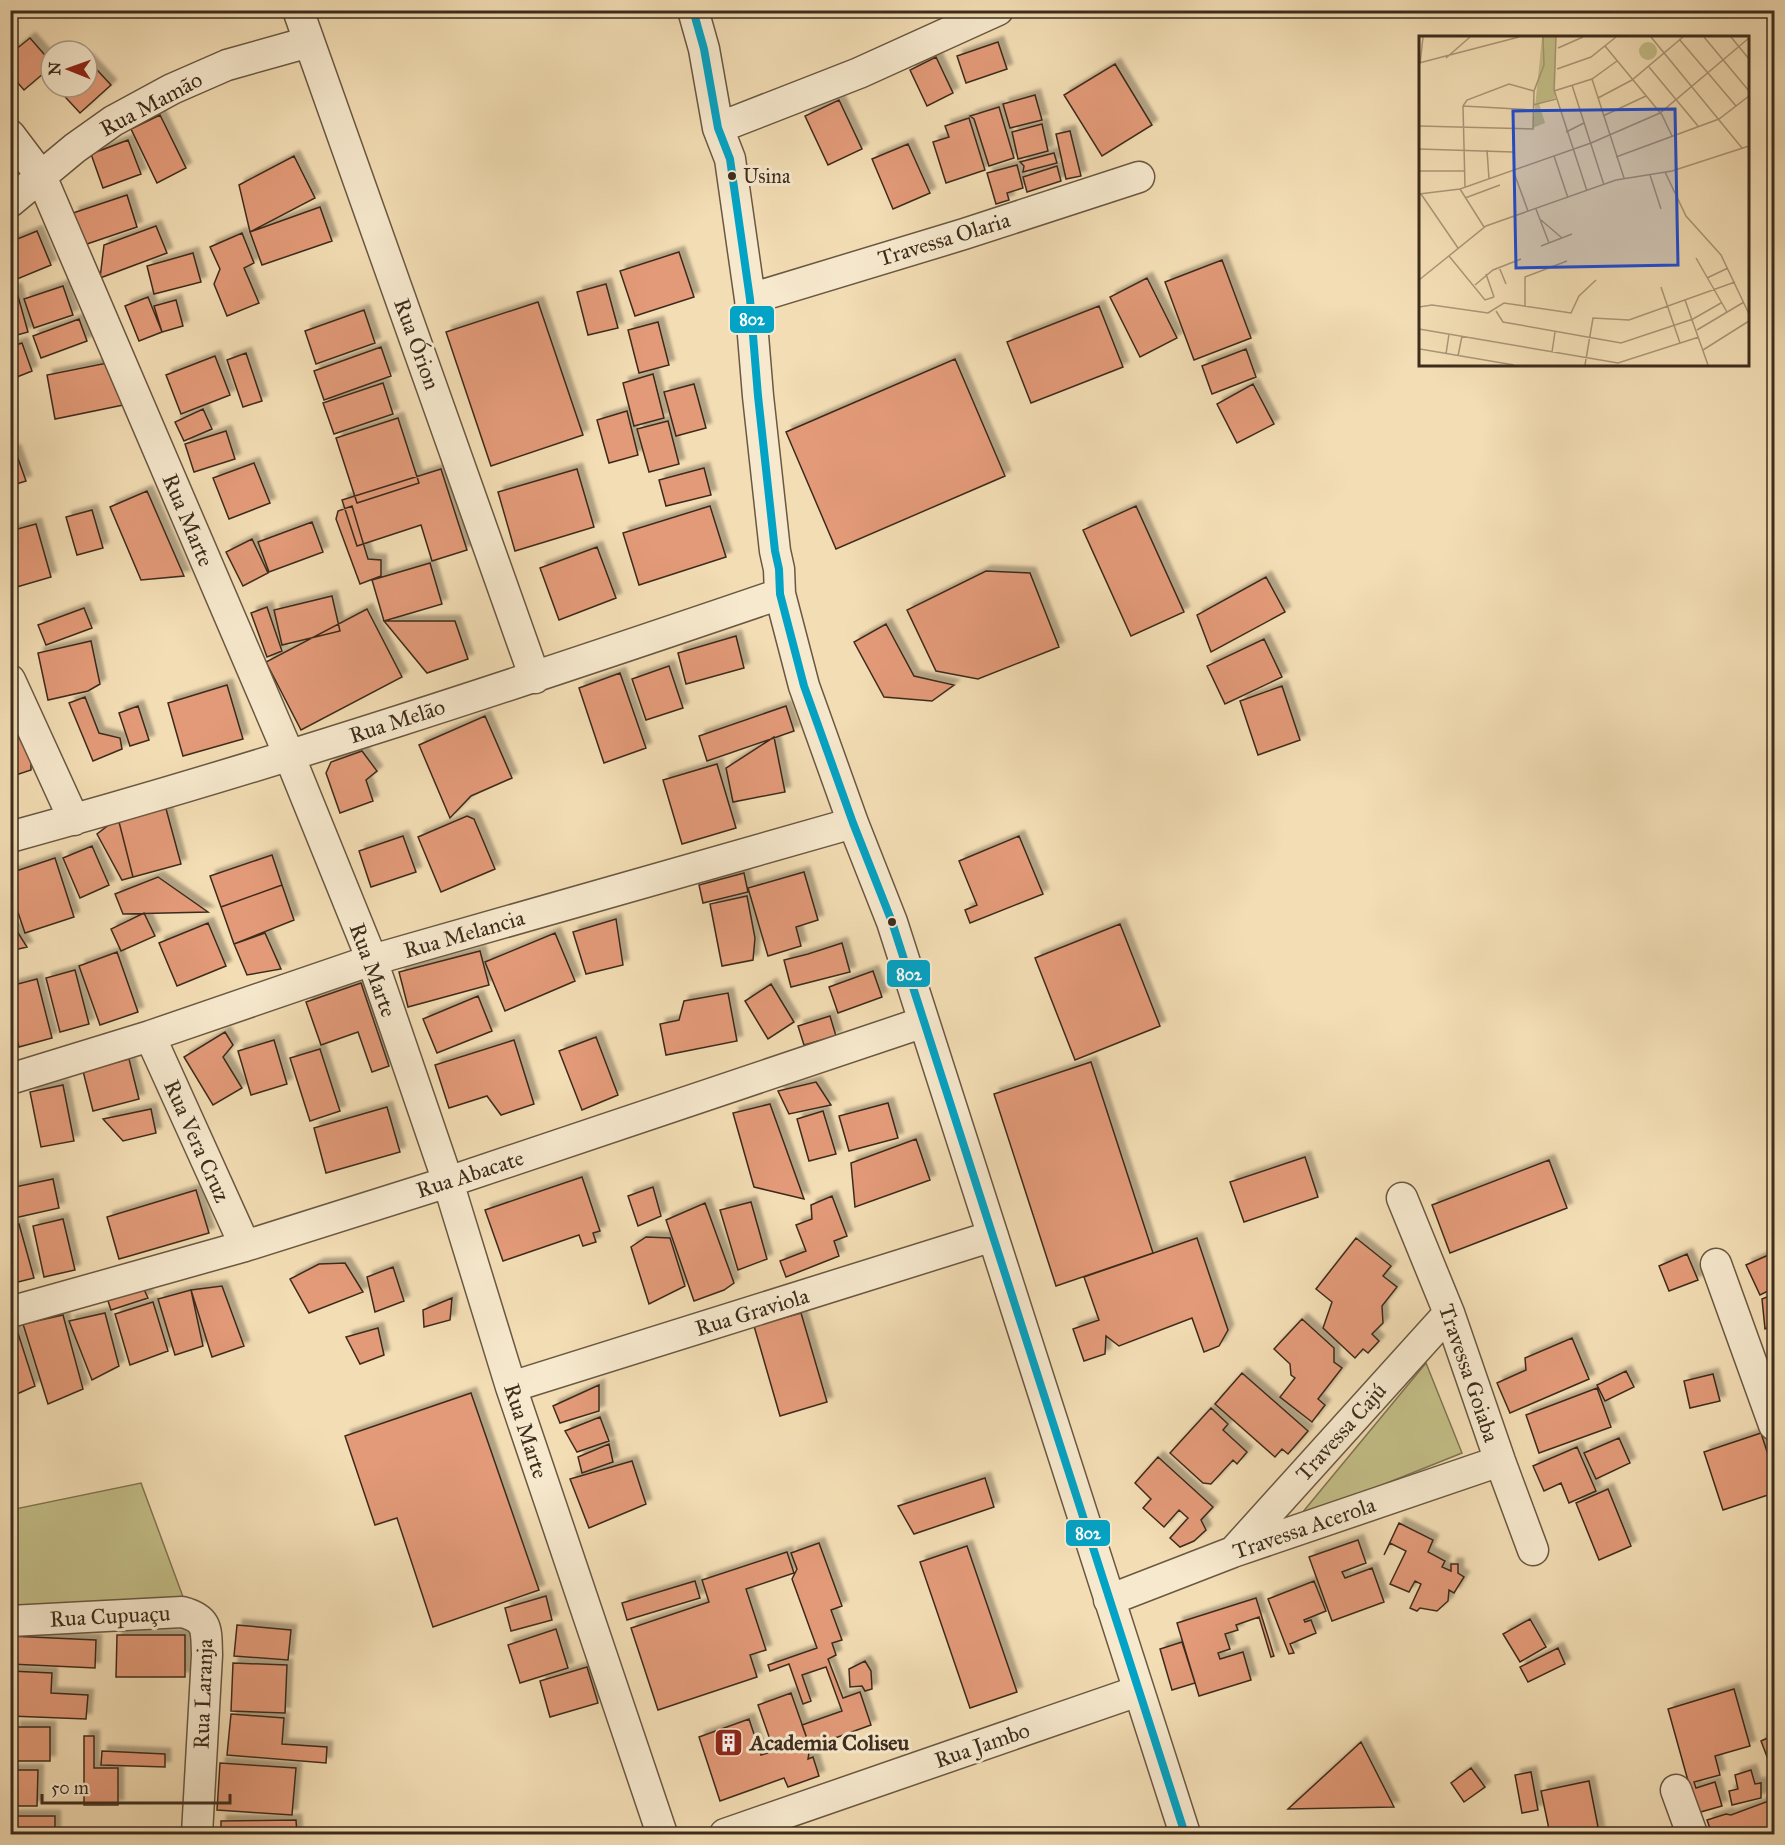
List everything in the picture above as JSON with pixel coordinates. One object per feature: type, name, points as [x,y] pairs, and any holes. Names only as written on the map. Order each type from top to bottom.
[{"type":"street","name":"Rua Órion","points":[[298,10],[535,678]]},
{"type":"street","points":[[693,10],[704,49],[718,128],[730,159],[750,299],[759,408],[779,569],[780,594],[804,686],[892,922],[1185,1834]]},
{"type":"street","points":[[718,128],[859,74],[998,10]]},
{"type":"street","name":"Rua Mamão","points":[[10,202],[75,148],[113,122],[172,89],[227,64],[309,42]]},
{"type":"street","name":"Rua Marte","points":[[10,135],[41,176],[289,755],[372,960],[448,1182],[512,1387],[662,1834]]},
{"type":"street","name":"Travessa Olaria","points":[[750,299],[964,234],[1139,177]]},
{"type":"street","name":"Rua Melão","points":[[10,837],[289,755],[535,678],[780,594]]},
{"type":"street","points":[[10,680],[74,820]]},
{"type":"street","name":"Rua Melancia","points":[[10,1079],[150,1036],[372,960],[853,822]]},
{"type":"street","name":"Rua Abacate","points":[[10,1312],[244,1246],[448,1182],[924,1022]]},
{"type":"street","name":"Rua Vera Cruz","points":[[150,1036],[244,1246]]},
{"type":"street","name":"Travessa Goiaba","points":[[1402,1198],[1449,1312],[1533,1550]]},
{"type":"street","name":"Rua Graviola","points":[[512,1387],[993,1236]]},
{"type":"street","points":[[1716,1264],[1774,1425]]},
{"type":"street","name":"Travessa Cajú","points":[[1233,1552],[1449,1312]]},
{"type":"street","name":"Travessa Acerola","points":[[1109,1600],[1233,1552],[1500,1461]]},
{"type":"street","name":"Rua Cupuaçu","points":[[10,1621],[183,1612],[196,1616],[204,1625]]},
{"type":"street","name":"Rua Laranja","points":[[197,1834],[207,1655],[204,1625]]},
{"type":"street","name":"Rua Jambo","points":[[724,1834],[1138,1691]]},
{"type":"street","points":[[1676,1790],[1692,1834]]},
{"type":"shaded area","points":[[1426,1363],[1462,1453],[1297,1519]]},
{"type":"shaded area","points":[[141,1483],[193,1624],[11,1631],[10,1510]]},
{"type":"building","points":[[30,38],[39,48],[39,77],[24,90],[10,74],[10,54]]},
{"type":"building","points":[[998,42],[1007,69],[966,83],[957,56]]},
{"type":"building","points":[[936,57],[953,93],[927,106],[910,70]]},
{"type":"building","points":[[1115,64],[1152,125],[1102,156],[1064,95]]},
{"type":"building","points":[[99,72],[111,85],[99,96]]},
{"type":"building","points":[[1035,95],[1042,120],[1010,128],[1003,104]]},
{"type":"building","points":[[67,99],[96,99],[80,113]]},
{"type":"building","points":[[839,100],[862,149],[828,165],[805,116]]},
{"type":"building","points":[[999,107],[1014,158],[989,166],[974,119],[970,116]]},
{"type":"building","points":[[160,115],[186,168],[157,183],[131,129]]},
{"type":"building","points":[[969,118],[985,170],[946,183],[933,142],[949,137],[945,126]]},
{"type":"building","points":[[1042,124],[1048,151],[1018,159],[1012,132]]},
{"type":"building","points":[[1070,131],[1081,176],[1066,179],[1056,134]]},
{"type":"building","points":[[128,140],[141,174],[103,188],[91,154]]},
{"type":"building","points":[[908,144],[930,193],[893,209],[872,159]]},
{"type":"building","points":[[1054,153],[1057,163],[1023,172],[1024,166],[1020,162]]},
{"type":"building","points":[[294,156],[315,198],[250,232],[239,185]]},
{"type":"building","points":[[1017,165],[1023,188],[1007,193],[1009,200],[996,204],[987,173]]},
{"type":"building","points":[[1057,166],[1061,181],[1027,192],[1023,177]]},
{"type":"building","points":[[127,195],[137,227],[84,245],[73,213]]},
{"type":"building","points":[[320,207],[332,241],[262,265],[250,232]]},
{"type":"building","points":[[156,226],[167,253],[100,278],[104,245]]},
{"type":"building","points":[[37,231],[51,265],[10,282],[10,242]]},
{"type":"building","points":[[242,233],[254,263],[244,268],[259,303],[227,316],[214,284],[220,269],[210,247]]},
{"type":"building","points":[[679,252],[694,297],[635,316],[620,271]]},
{"type":"building","points":[[193,253],[201,282],[154,294],[147,266]]},
{"type":"building","points":[[1222,260],[1251,338],[1194,360],[1165,282]]},
{"type":"building","points":[[1147,278],[1177,338],[1140,357],[1110,297]]},
{"type":"building","points":[[606,284],[618,328],[588,335],[577,292]]},
{"type":"building","points":[[63,286],[73,315],[34,328],[24,299]]},
{"type":"building","points":[[16,289],[28,332],[10,337],[10,290]]},
{"type":"building","points":[[148,297],[162,332],[139,341],[125,306]]},
{"type":"building","points":[[176,300],[183,326],[162,332],[154,306]]},
{"type":"building","points":[[538,302],[583,435],[491,466],[446,332]]},
{"type":"building","points":[[1099,306],[1123,367],[1031,403],[1007,342]]},
{"type":"building","points":[[364,310],[375,343],[316,364],[305,331]]},
{"type":"building","points":[[79,319],[87,341],[41,358],[33,336]]},
{"type":"building","points":[[658,322],[669,365],[639,373],[628,330]]},
{"type":"building","points":[[22,343],[32,371],[17,377],[10,360],[10,347]]},
{"type":"building","points":[[381,347],[391,376],[324,400],[314,371]]},
{"type":"building","points":[[1246,349],[1256,377],[1212,394],[1202,366]]},
{"type":"building","points":[[246,353],[262,401],[243,407],[227,360]]},
{"type":"building","points":[[215,356],[230,395],[181,414],[166,375]]},
{"type":"building","points":[[955,359],[1005,476],[836,549],[786,432]]},
{"type":"building","points":[[112,362],[138,402],[55,419],[47,375]]},
{"type":"building","points":[[653,374],[664,418],[634,426],[623,383]]},
{"type":"building","points":[[383,383],[393,414],[334,434],[323,403]]},
{"type":"building","points":[[694,384],[706,428],[676,436],[664,392]]},
{"type":"building","points":[[1253,384],[1274,424],[1237,443],[1217,404]]},
{"type":"building","points":[[203,409],[212,429],[184,441],[175,422]]},
{"type":"building","points":[[627,411],[638,455],[609,463],[597,420]]},
{"type":"building","points":[[398,418],[419,483],[357,503],[336,438]]},
{"type":"building","points":[[668,421],[679,464],[649,472],[637,429]]},
{"type":"building","points":[[226,431],[235,459],[194,472],[185,444]]},
{"type":"building","points":[[15,450],[26,481],[10,486],[10,452]]},
{"type":"building","points":[[254,463],[270,503],[229,519],[213,478]]},
{"type":"building","points":[[704,468],[711,495],[666,506],[659,480]]},
{"type":"building","points":[[441,469],[467,550],[432,561],[421,525],[357,546],[342,500]]},
{"type":"building","points":[[577,469],[594,527],[515,551],[498,492]]},
{"type":"building","points":[[147,491],[184,576],[141,580],[110,507]]},
{"type":"building","points":[[352,506],[368,559],[381,560],[381,576],[360,584],[336,519],[338,511]]},
{"type":"building","points":[[710,506],[726,557],[639,585],[623,533]]},
{"type":"building","points":[[1136,506],[1184,612],[1131,636],[1083,530]]},
{"type":"building","points":[[92,510],[103,548],[77,555],[66,517]]},
{"type":"building","points":[[312,522],[323,552],[269,572],[258,542]]},
{"type":"building","points":[[36,524],[51,577],[10,589],[10,531]]},
{"type":"building","points":[[252,539],[268,573],[243,586],[226,552]]},
{"type":"building","points":[[597,547],[616,598],[559,620],[540,568]]},
{"type":"building","points":[[430,563],[442,604],[384,621],[372,580]]},
{"type":"building","points":[[986,571],[1030,573],[1059,647],[978,679],[936,671],[907,610]]},
{"type":"building","points":[[1266,577],[1285,612],[1211,652],[1197,615]]},
{"type":"building","points":[[332,596],[340,631],[282,645],[274,610]]},
{"type":"building","points":[[267,607],[282,651],[267,657],[251,613]]},
{"type":"building","points":[[84,608],[92,628],[46,645],[38,625]]},
{"type":"building","points":[[367,609],[402,677],[301,730],[266,662]]},
{"type":"building","points":[[384,621],[455,621],[468,659],[427,673]]},
{"type":"building","points":[[886,624],[914,676],[954,685],[932,701],[884,697],[854,642]]},
{"type":"building","points":[[736,636],[744,668],[686,684],[678,653]]},
{"type":"building","points":[[1264,639],[1282,677],[1225,704],[1207,666]]},
{"type":"building","points":[[91,641],[100,684],[88,691],[48,700],[38,653]]},
{"type":"building","points":[[669,666],[683,708],[646,720],[632,679]]},
{"type":"building","points":[[620,673],[646,748],[604,763],[579,688]]},
{"type":"building","points":[[227,685],[243,739],[183,756],[168,703]]},
{"type":"building","points":[[1282,686],[1300,740],[1258,755],[1240,701]]},
{"type":"building","points":[[85,697],[99,733],[120,738],[122,749],[93,761],[69,703]]},
{"type":"building","points":[[138,706],[149,740],[130,746],[119,713]]},
{"type":"building","points":[[786,706],[794,731],[707,761],[699,736]]},
{"type":"building","points":[[485,716],[512,778],[471,796],[450,818],[419,745]]},
{"type":"building","points":[[18,719],[31,762],[31,770],[10,777],[10,721]]},
{"type":"building","points":[[774,737],[785,792],[733,802],[726,768]]},
{"type":"building","points":[[362,751],[377,771],[366,780],[373,801],[340,813],[326,773],[331,762]]},
{"type":"building","points":[[717,764],[736,828],[682,844],[663,780]]},
{"type":"building","points":[[165,805],[181,864],[133,877],[118,818]]},
{"type":"building","points":[[467,816],[474,819],[495,869],[441,892],[418,837]]},
{"type":"building","points":[[118,818],[133,877],[122,880],[97,834]]},
{"type":"building","points":[[403,836],[416,872],[371,887],[359,851]]},
{"type":"building","points":[[1019,836],[1043,894],[970,923],[965,910],[977,905],[959,861]]},
{"type":"building","points":[[92,846],[109,885],[80,898],[63,858]]},
{"type":"building","points":[[272,855],[282,885],[221,907],[210,876]]},
{"type":"building","points":[[55,858],[74,917],[25,933],[10,889],[10,873]]},
{"type":"building","points":[[804,872],[818,920],[796,927],[801,946],[768,956],[748,888]]},
{"type":"building","points":[[744,873],[748,892],[703,903],[699,885]]},
{"type":"building","points":[[158,877],[208,912],[123,914],[115,894]]},
{"type":"building","points":[[282,885],[294,920],[234,944],[221,907]]},
{"type":"building","points":[[747,896],[755,938],[753,960],[722,966],[710,904]]},
{"type":"building","points":[[144,913],[155,936],[121,951],[111,929]]},
{"type":"building","points":[[616,919],[623,965],[586,974],[573,932]]},
{"type":"building","points":[[208,923],[226,966],[177,986],[159,943]]},
{"type":"building","points":[[1120,924],[1160,1026],[1075,1060],[1035,958]]},
{"type":"building","points":[[10,928],[15,928],[27,947],[10,951]]},
{"type":"building","points":[[265,933],[281,969],[247,975],[234,944]]},
{"type":"building","points":[[555,933],[575,981],[505,1011],[485,962]]},
{"type":"building","points":[[842,943],[850,972],[791,987],[784,960]]},
{"type":"building","points":[[480,951],[489,985],[408,1007],[399,972]]},
{"type":"building","points":[[117,952],[138,1012],[100,1025],[79,966]]},
{"type":"building","points":[[75,970],[89,1024],[60,1032],[46,978]]},
{"type":"building","points":[[873,971],[882,997],[838,1013],[829,987]]},
{"type":"building","points":[[37,979],[52,1038],[19,1047],[10,1016],[10,986]]},
{"type":"building","points":[[361,983],[389,1066],[372,1072],[358,1032],[321,1045],[306,1002]]},
{"type":"building","points":[[771,984],[794,1022],[768,1039],[745,1001]]},
{"type":"building","points":[[728,993],[737,1041],[666,1055],[660,1024],[679,1020],[684,1001]]},
{"type":"building","points":[[478,996],[492,1031],[437,1053],[423,1019]]},
{"type":"building","points":[[830,1016],[836,1036],[804,1045],[798,1026]]},
{"type":"building","points":[[225,1032],[233,1045],[223,1057],[242,1088],[213,1105],[184,1057]]},
{"type":"building","points":[[596,1037],[618,1095],[582,1110],[559,1051]]},
{"type":"building","points":[[274,1040],[287,1084],[251,1095],[238,1051]]},
{"type":"building","points":[[514,1040],[534,1104],[501,1115],[487,1096],[449,1108],[435,1065]]},
{"type":"building","points":[[320,1049],[340,1111],[310,1121],[290,1058]]},
{"type":"building","points":[[129,1059],[139,1099],[93,1111],[83,1071]]},
{"type":"building","points":[[1091,1062],[1153,1253],[1056,1286],[994,1094]]},
{"type":"building","points":[[816,1082],[831,1105],[789,1114],[778,1091]]},
{"type":"building","points":[[63,1085],[74,1141],[41,1147],[30,1092]]},
{"type":"building","points":[[888,1103],[898,1138],[849,1151],[839,1116]]},
{"type":"building","points":[[770,1104],[804,1199],[754,1187],[733,1113]]},
{"type":"building","points":[[387,1107],[400,1152],[326,1173],[314,1128]]},
{"type":"building","points":[[151,1109],[156,1133],[123,1141],[103,1119]]},
{"type":"building","points":[[823,1111],[836,1154],[809,1161],[797,1119]]},
{"type":"building","points":[[916,1139],[930,1180],[855,1207],[851,1163]]},
{"type":"building","points":[[1305,1157],[1318,1197],[1244,1222],[1230,1182]]},
{"type":"building","points":[[1549,1160],[1567,1208],[1450,1253],[1432,1205]]},
{"type":"building","points":[[582,1177],[600,1231],[593,1233],[596,1242],[583,1246],[579,1235],[503,1261],[485,1210]]},
{"type":"building","points":[[53,1179],[59,1208],[10,1219],[10,1188]]},
{"type":"building","points":[[653,1187],[661,1216],[638,1226],[628,1196]]},
{"type":"building","points":[[196,1190],[209,1233],[119,1259],[107,1217]]},
{"type":"building","points":[[832,1196],[847,1236],[834,1241],[839,1256],[786,1277],[780,1261],[806,1251],[796,1225],[812,1219],[811,1205]]},
{"type":"building","points":[[751,1202],[767,1259],[738,1270],[720,1210]]},
{"type":"building","points":[[705,1203],[734,1283],[724,1290],[694,1301],[666,1220]]},
{"type":"building","points":[[63,1219],[75,1270],[44,1277],[33,1226]]},
{"type":"building","points":[[19,1224],[34,1278],[10,1284],[10,1227]]},
{"type":"building","points":[[646,1237],[670,1238],[685,1286],[649,1304],[631,1247]]},
{"type":"building","points":[[1197,1238],[1228,1330],[1219,1346],[1204,1352],[1192,1318],[1119,1346],[1106,1336],[1105,1354],[1084,1361],[1073,1329],[1099,1320],[1084,1277]]},
{"type":"building","points":[[1356,1238],[1391,1266],[1383,1276],[1397,1287],[1382,1306],[1383,1323],[1372,1334],[1379,1341],[1368,1353],[1363,1349],[1355,1358],[1323,1328],[1332,1302],[1316,1289]]},
{"type":"building","points":[[1773,1253],[1774,1288],[1760,1295],[1746,1265]]},
{"type":"building","points":[[1687,1254],[1698,1280],[1669,1291],[1659,1266]]},
{"type":"building","points":[[345,1263],[363,1292],[309,1313],[290,1279],[319,1264]]},
{"type":"building","points":[[393,1267],[404,1301],[375,1312],[367,1277]]},
{"type":"building","points":[[142,1285],[148,1298],[111,1310],[106,1295]]},
{"type":"building","points":[[222,1286],[244,1346],[212,1357],[191,1290]]},
{"type":"building","points":[[191,1290],[203,1346],[175,1355],[158,1299]]},
{"type":"building","points":[[1774,1294],[1774,1325],[1765,1329],[1762,1299]]},
{"type":"building","points":[[452,1298],[450,1320],[424,1327],[423,1310]]},
{"type":"building","points":[[153,1302],[168,1351],[130,1365],[115,1314]]},
{"type":"building","points":[[105,1313],[119,1366],[92,1380],[69,1321]]},
{"type":"building","points":[[801,1313],[827,1402],[780,1416],[754,1326]]},
{"type":"building","points":[[63,1315],[83,1389],[48,1404],[23,1324]]},
{"type":"building","points":[[1302,1319],[1334,1348],[1334,1362],[1342,1368],[1318,1399],[1325,1405],[1312,1422],[1280,1397],[1295,1378],[1291,1375],[1290,1364],[1274,1349]]},
{"type":"building","points":[[15,1324],[35,1386],[10,1397],[10,1325]]},
{"type":"building","points":[[378,1328],[384,1355],[360,1364],[346,1337]]},
{"type":"building","points":[[1572,1338],[1589,1379],[1510,1413],[1497,1383],[1526,1370],[1525,1358]]},
{"type":"building","points":[[1626,1371],[1634,1387],[1605,1401],[1597,1385]]},
{"type":"building","points":[[1242,1373],[1308,1431],[1288,1454],[1282,1449],[1275,1457],[1215,1404]]},
{"type":"building","points":[[1713,1374],[1720,1401],[1690,1408],[1684,1381]]},
{"type":"building","points":[[599,1385],[599,1411],[560,1423],[553,1406]]},
{"type":"building","points":[[1597,1388],[1611,1427],[1539,1453],[1526,1415]]},
{"type":"building","points":[[471,1393],[539,1590],[433,1627],[397,1518],[375,1525],[345,1436]]},
{"type":"building","points":[[1211,1408],[1228,1424],[1223,1430],[1247,1452],[1237,1464],[1233,1460],[1211,1484],[1203,1483],[1170,1453]]},
{"type":"building","points":[[600,1417],[609,1441],[577,1452],[565,1431]]},
{"type":"building","points":[[1761,1433],[1774,1473],[1774,1493],[1723,1510],[1704,1452]]},
{"type":"building","points":[[1619,1438],[1630,1463],[1596,1479],[1584,1453]]},
{"type":"building","points":[[609,1444],[613,1462],[582,1473],[578,1457]]},
{"type":"building","points":[[1577,1447],[1596,1491],[1569,1503],[1561,1483],[1544,1491],[1533,1466]]},
{"type":"building","points":[[1158,1457],[1213,1507],[1201,1520],[1206,1530],[1194,1541],[1180,1547],[1170,1538],[1188,1518],[1179,1510],[1164,1527],[1143,1508],[1151,1499],[1135,1483]]},
{"type":"building","points":[[632,1461],[646,1504],[589,1528],[570,1479]]},
{"type":"building","points":[[985,1478],[994,1507],[914,1534],[898,1506]]},
{"type":"building","points":[[1608,1489],[1631,1546],[1599,1560],[1576,1503]]},
{"type":"building","points":[[1399,1523],[1433,1540],[1428,1552],[1445,1561],[1442,1567],[1451,1571],[1451,1564],[1458,1564],[1458,1573],[1464,1577],[1454,1593],[1449,1590],[1448,1601],[1437,1611],[1420,1608],[1417,1611],[1410,1608],[1421,1584],[1415,1581],[1409,1592],[1390,1584],[1406,1551],[1390,1543],[1384,1555]]},
{"type":"building","points":[[1358,1540],[1366,1563],[1342,1572],[1345,1578],[1372,1568],[1384,1602],[1332,1621],[1309,1557]]},
{"type":"building","points":[[819,1543],[842,1606],[831,1610],[842,1640],[832,1643],[836,1655],[828,1659],[843,1698],[860,1692],[871,1725],[810,1747],[802,1725],[842,1711],[826,1667],[802,1675],[811,1701],[803,1704],[789,1664],[770,1671],[768,1665],[817,1648],[792,1579],[797,1569],[791,1553]]},
{"type":"building","points":[[967,1546],[1017,1692],[970,1708],[920,1562]]},
{"type":"building","points":[[787,1552],[794,1573],[746,1589],[766,1650],[750,1655],[757,1677],[658,1710],[631,1628],[709,1602],[702,1580]]},
{"type":"building","points":[[695,1581],[700,1598],[627,1620],[622,1603]]},
{"type":"building","points":[[1314,1581],[1326,1611],[1304,1620],[1305,1622],[1311,1620],[1316,1633],[1290,1644],[1294,1653],[1289,1654],[1268,1599]]},
{"type":"building","points":[[546,1596],[552,1620],[511,1631],[505,1608]]},
{"type":"building","points":[[1256,1598],[1274,1656],[1271,1657],[1259,1617],[1236,1625],[1238,1630],[1225,1634],[1230,1649],[1218,1653],[1220,1659],[1243,1652],[1251,1680],[1199,1696],[1177,1623]]},
{"type":"building","points":[[1530,1619],[1546,1647],[1520,1662],[1503,1634]]},
{"type":"building","points":[[237,1625],[291,1630],[288,1660],[234,1656]]},
{"type":"building","points":[[556,1629],[568,1668],[520,1683],[508,1645]]},
{"type":"building","points":[[117,1635],[185,1635],[185,1677],[116,1677]]},
{"type":"building","points":[[10,1636],[96,1640],[95,1668],[10,1664]]},
{"type":"building","points":[[1182,1642],[1195,1683],[1172,1690],[1160,1649]]},
{"type":"building","points":[[1558,1648],[1565,1664],[1528,1682],[1520,1667]]},
{"type":"building","points":[[865,1661],[871,1671],[872,1689],[865,1691],[862,1686],[850,1687],[849,1669]]},
{"type":"building","points":[[233,1663],[287,1665],[285,1713],[231,1711]]},
{"type":"building","points":[[587,1667],[598,1703],[550,1717],[540,1681]]},
{"type":"building","points":[[10,1671],[52,1673],[51,1693],[88,1695],[86,1719],[10,1716]]},
{"type":"building","points":[[1734,1689],[1750,1746],[1715,1756],[1720,1775],[1694,1782],[1696,1788],[1715,1782],[1722,1806],[1697,1813],[1668,1709]]},
{"type":"building","name":"Academia Coliseu","points":[[791,1693],[810,1747],[808,1759],[813,1757],[819,1776],[788,1787],[784,1778],[720,1801],[699,1737],[749,1719],[761,1755],[774,1751],[758,1705]]},
{"type":"building","points":[[231,1714],[284,1718],[282,1744],[327,1747],[326,1763],[227,1755]]},
{"type":"building","points":[[15,1727],[50,1727],[50,1761],[14,1761]]},
{"type":"building","points":[[1774,1735],[1774,1765],[1771,1767],[1761,1741]]},
{"type":"building","points":[[84,1736],[94,1736],[94,1768],[118,1768],[118,1805],[84,1805]]},
{"type":"building","points":[[1361,1742],[1394,1807],[1288,1809]]},
{"type":"building","points":[[102,1751],[165,1754],[165,1767],[101,1765]]},
{"type":"building","points":[[220,1763],[296,1768],[292,1815],[217,1810]]},
{"type":"building","points":[[1471,1768],[1485,1787],[1464,1802],[1451,1783]]},
{"type":"building","points":[[10,1770],[38,1770],[37,1806],[10,1806]]},
{"type":"building","points":[[1751,1770],[1755,1784],[1761,1783],[1761,1798],[1732,1805],[1729,1791],[1738,1789],[1735,1775]]},
{"type":"building","points":[[1531,1772],[1538,1810],[1522,1813],[1515,1775]]},
{"type":"building","points":[[1589,1781],[1599,1832],[1550,1834],[1541,1791]]},
{"type":"building","points":[[1774,1799],[1774,1834],[1712,1834],[1707,1820],[1726,1814],[1731,1815]]},
{"type":"building","points":[[10,1816],[55,1816],[55,1834],[10,1834]]},
{"type":"building","points":[[296,1820],[297,1834],[221,1834],[221,1821]]},
{"type":"transit line","name":"802","points":[[693,10],[704,49],[718,128],[730,159],[750,299],[758,396],[780,594],[804,686],[853,823],[892,922],[1185,1834]]},
{"type":"place","name":"Usina","points":[[732,176]]},
{"type":"place","name":"Academia Coliseu","points":[[729,1742]]}]
